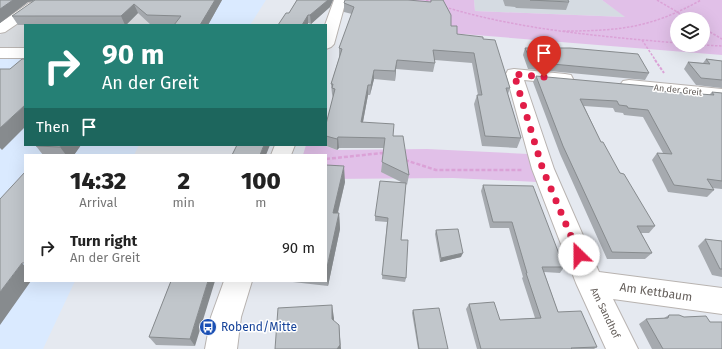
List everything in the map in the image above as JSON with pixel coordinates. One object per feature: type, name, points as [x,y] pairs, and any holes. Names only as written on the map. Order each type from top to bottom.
[{"type":"street","points":[[327,41],[340,0]]},
{"type":"street","points":[[0,29],[34,6]]},
{"type":"street","points":[[0,53],[24,53]]},
{"type":"street","name":"Am Sandhof","points":[[583,81],[514,74],[543,170],[590,283],[622,349]]},
{"type":"street","name":"An der Greit","points":[[614,84],[722,94]]},
{"type":"street","points":[[221,349],[226,316],[238,282]]},
{"type":"street","name":"Am Kettbaum","points":[[590,283],[722,302]]},
{"type":"path","points":[[426,0],[503,24],[548,32],[670,42]]},
{"type":"path","points":[[657,0],[677,12]]},
{"type":"path","points":[[681,12],[701,0]]},
{"type":"path","points":[[548,32],[611,31],[645,26],[670,16]]},
{"type":"path","points":[[710,32],[722,39]]},
{"type":"path","points":[[642,40],[675,90]]},
{"type":"path","points":[[710,45],[722,46]]},
{"type":"path","points":[[327,159],[382,153],[388,155]]},
{"type":"path","points":[[402,159],[436,170],[543,170]]},
{"type":"shaded area","points":[[200,0],[266,0],[251,24],[185,24]]},
{"type":"shaded area","points":[[404,0],[474,0],[475,11],[625,17],[602,0],[722,0],[722,55],[685,52],[710,52],[710,12],[670,12],[670,51],[450,33]]},
{"type":"shaded area","points":[[474,0],[602,0],[626,17],[475,11]]},
{"type":"shaded area","points":[[44,2],[199,2],[185,24],[24,24],[24,49],[0,48],[0,35]]},
{"type":"shaded area","points":[[0,58],[24,59],[24,146],[138,146],[134,154],[24,154],[24,282],[75,282],[43,349],[0,349]]},
{"type":"shaded area","points":[[306,146],[326,146],[337,150],[427,149],[528,154],[537,182],[453,178],[327,179],[327,154],[303,154]]},
{"type":"building","points":[[0,0],[13,0],[0,9]]},
{"type":"building","points":[[35,0],[215,0],[201,24],[175,24],[181,16],[147,15],[134,4],[121,16],[12,16]]},
{"type":"building","points":[[297,0],[328,0],[308,15],[303,24],[279,24],[286,13],[289,13]]},
{"type":"building","points":[[345,0],[408,0],[431,2],[431,0],[443,0],[451,15],[451,26],[457,26],[457,34],[495,40],[510,88],[506,88],[521,138],[485,136],[477,95],[482,95],[474,53],[433,50],[435,63],[397,60],[395,71],[374,70],[371,85],[368,85],[361,122],[394,124],[393,136],[403,136],[409,175],[382,162],[385,138],[338,137],[337,139],[327,136],[327,120],[335,89],[332,88],[333,84],[331,84],[342,49],[339,48],[354,7],[344,3]]},
{"type":"building","points":[[530,0],[568,0],[569,2]]},
{"type":"building","points":[[525,48],[570,48],[638,54],[649,73],[531,62]]},
{"type":"building","points":[[24,59],[24,106],[0,128],[0,69],[10,69]]},
{"type":"building","points":[[706,59],[722,61],[722,80],[701,78],[688,62],[710,64]]},
{"type":"building","points":[[536,76],[657,87],[659,91],[714,95],[712,92],[722,93],[722,181],[707,179],[714,190],[674,185],[657,153],[672,154],[648,110],[628,108],[627,106],[619,105],[617,101],[580,99],[601,142],[603,142],[620,173],[624,174],[655,226],[637,226],[652,253],[612,252],[563,146]]},
{"type":"building","points":[[36,146],[60,146],[60,147]]},
{"type":"building","points":[[236,146],[264,146],[260,154],[232,154]]},
{"type":"building","points":[[327,165],[344,166],[333,213],[339,213],[327,267]]},
{"type":"building","points":[[24,173],[24,263],[22,263],[0,292],[0,199]]},
{"type":"building","points":[[380,181],[406,183],[401,240],[408,240],[406,278],[382,275],[388,218],[375,216]]},
{"type":"building","points":[[483,185],[533,186],[564,267],[542,267],[558,312],[581,311],[597,347],[571,348],[572,349],[481,349],[469,304],[494,302],[500,320],[541,318],[526,273],[512,222],[493,222]]},
{"type":"building","points":[[458,229],[463,253],[441,258],[436,230]]},
{"type":"building","points":[[705,239],[722,241],[722,269],[720,269]]},
{"type":"building","points":[[171,282],[208,282],[190,339],[149,337]]},
{"type":"building","points":[[332,305],[332,319],[339,325],[340,345],[337,349],[275,349],[278,308]]},
{"type":"building","points":[[439,308],[448,349],[419,349],[413,310]]},
{"type":"building","points":[[669,315],[679,315],[684,317],[706,316],[710,322],[722,322],[722,349],[663,349],[646,319],[668,318]]},
{"type":"place","name":"Robend/Mitte","points":[[208,327]]},
{"type":"route","points":[[544,77],[514,74],[543,170],[579,255]]}]
